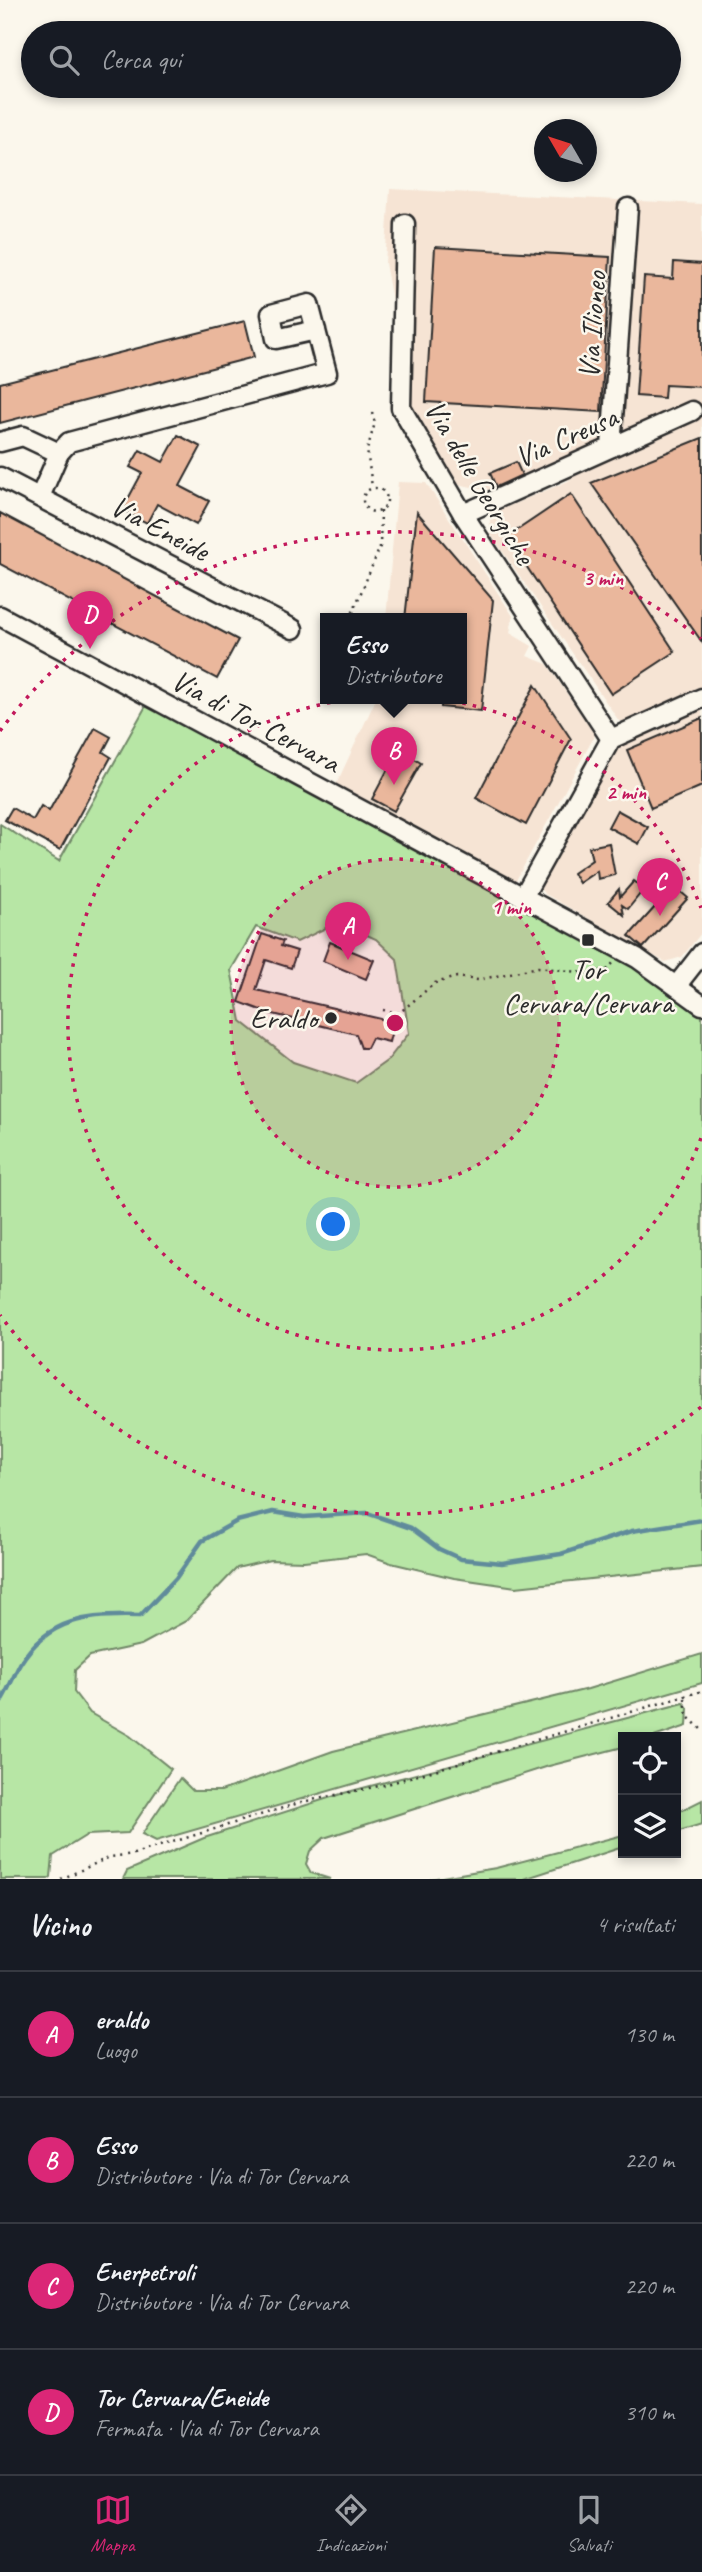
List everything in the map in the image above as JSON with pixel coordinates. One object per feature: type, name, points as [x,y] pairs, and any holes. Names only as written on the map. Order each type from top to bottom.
[{"type":"street","name":"Via Ilioneo","points":[[611,447],[628,208]]},
{"type":"street","name":"Via delle Georgiche","points":[[405,224],[401,408],[463,514],[611,739]]},
{"type":"street","points":[[40,497],[59,453],[69,442],[327,373],[316,330]]},
{"type":"street","name":"Via Creusa","points":[[463,514],[692,411]]},
{"type":"street","points":[[0,442],[23,436],[59,453]]},
{"type":"street","name":"Via Eneide","points":[[0,477],[293,629]]},
{"type":"street","name":"Via di Tor Cervara","points":[[0,616],[621,950],[677,985],[702,1005]]},
{"type":"street","points":[[523,897],[611,739],[702,698]]},
{"type":"street","points":[[677,985],[702,953]]},
{"type":"path","points":[[372,413],[375,423],[367,450],[372,487]]},
{"type":"path","points":[[372,487],[381,489],[387,495],[387,504],[381,511],[372,513],[365,508],[362,500],[365,492],[372,487]]},
{"type":"path","points":[[352,613],[380,547],[381,511]]},
{"type":"path","points":[[383,1010],[399,1013],[435,983],[457,978],[478,980],[538,967],[586,973],[607,970],[621,950]]},
{"type":"path","points":[[61,1879],[110,1857],[134,1854],[302,1802],[384,1784],[702,1691]]},
{"type":"path","points":[[685,1698],[687,1716],[702,1730]]},
{"type":"path","points":[[697,1723],[702,1724]]},
{"type":"shaded area","points":[[390,189],[702,204],[702,689],[631,721],[619,721],[490,533],[490,514],[573,479],[485,490],[458,484],[415,423],[385,263]]},
{"type":"shaded area","points":[[398,482],[426,483],[513,616],[510,633],[532,646],[527,656],[547,664],[595,735],[515,882],[335,787],[374,704],[467,704],[467,613],[387,613]]},
{"type":"shaded area","points":[[702,708],[702,932],[682,957],[665,962],[545,894],[537,886],[619,746]]},
{"type":"green space","points":[[147,704],[634,965],[702,1015],[702,1567],[516,1587],[454,1578],[391,1563],[366,1554],[304,1561],[270,1560],[237,1568],[186,1621],[141,1645],[90,1656],[75,1670],[74,1692],[90,1713],[130,1736],[171,1769],[128,1833],[87,1835],[53,1856],[51,1877],[48,1879],[0,1879],[0,824],[59,861]],"holes":[[[338,922],[376,939],[397,959],[409,1033],[388,1060],[356,1083],[293,1062],[241,1021],[231,970],[256,927],[297,942]]]},
{"type":"green space","points":[[702,1654],[702,1683],[156,1841],[142,1834],[180,1778],[193,1791],[221,1791],[333,1751],[588,1689]]},
{"type":"green space","points":[[684,1703],[688,1708],[687,1726],[669,1732],[618,1732],[618,1748],[549,1766],[324,1838],[310,1851],[306,1864],[311,1873],[330,1879],[123,1879],[127,1871],[204,1838],[344,1793]]},
{"type":"green space","points":[[702,1800],[702,1824],[681,1830],[681,1810]]},
{"type":"green space","points":[[618,1836],[618,1849],[524,1879],[430,1879],[496,1868]]},
{"type":"building","points":[[435,247],[610,257],[601,412],[426,402]]},
{"type":"building","points":[[674,262],[702,264],[702,387],[665,385],[664,398],[636,396],[644,277],[673,279]]},
{"type":"building","points":[[245,321],[254,357],[0,423],[0,383]]},
{"type":"building","points":[[178,435],[201,447],[180,486],[209,501],[196,525],[157,504],[147,523],[122,510],[142,473],[130,467],[140,450],[163,462]]},
{"type":"building","points":[[702,438],[702,642],[591,483]]},
{"type":"building","points":[[516,462],[522,475],[496,487],[490,473]]},
{"type":"building","points":[[571,494],[675,652],[611,694],[507,537]]},
{"type":"building","points":[[417,512],[493,600],[481,711],[441,707],[441,704],[467,704],[467,613],[406,613]]},
{"type":"building","points":[[0,513],[238,640],[217,679],[0,564]]},
{"type":"building","points":[[535,685],[571,739],[526,825],[476,798]]},
{"type":"building","points":[[702,718],[702,786],[651,808],[627,750]]},
{"type":"building","points":[[95,728],[111,737],[103,752],[111,757],[60,850],[5,820],[12,808],[33,820],[41,806],[49,811]]},
{"type":"building","points":[[408,755],[421,763],[394,811],[372,799],[389,767],[398,772]]},
{"type":"building","points":[[617,810],[648,827],[639,844],[608,827]]},
{"type":"building","points":[[609,843],[615,875],[598,879],[597,871],[579,883],[573,873],[592,860],[589,847]]},
{"type":"building","points":[[634,881],[644,889],[628,909],[622,905],[624,915],[608,902],[619,889],[620,897]]},
{"type":"building","points":[[674,886],[688,898],[643,948],[629,936]]},
{"type":"building","points":[[262,934],[283,941],[281,946],[297,951],[291,968],[266,960],[256,990],[394,1022],[389,1042],[372,1038],[367,1048],[361,1048],[356,1034],[269,1013],[239,1002]]},
{"type":"building","name":"Eraldo","points":[[330,942],[374,960],[366,979],[323,961]]},
{"type":"waterway","points":[[0,1703],[20,1664],[44,1637],[57,1628],[87,1618],[140,1616],[176,1578],[202,1541],[237,1521],[273,1512],[304,1517],[367,1513],[411,1528],[439,1549],[461,1559],[502,1563],[561,1554],[632,1531],[702,1520]]},
{"type":"place","name":"Tor Cervara/Eneide","points":[[90,649]]},
{"type":"place","name":"Esso","points":[[394,785]]},
{"type":"place","name":"Enerpetroli","points":[[660,916]]},
{"type":"place","name":"Tor Cervara/Cervara","points":[[588,940]]},
{"type":"place","name":"eraldo","points":[[348,960]]},
{"type":"place","name":"Eraldo","points":[[331,1018]]}]
